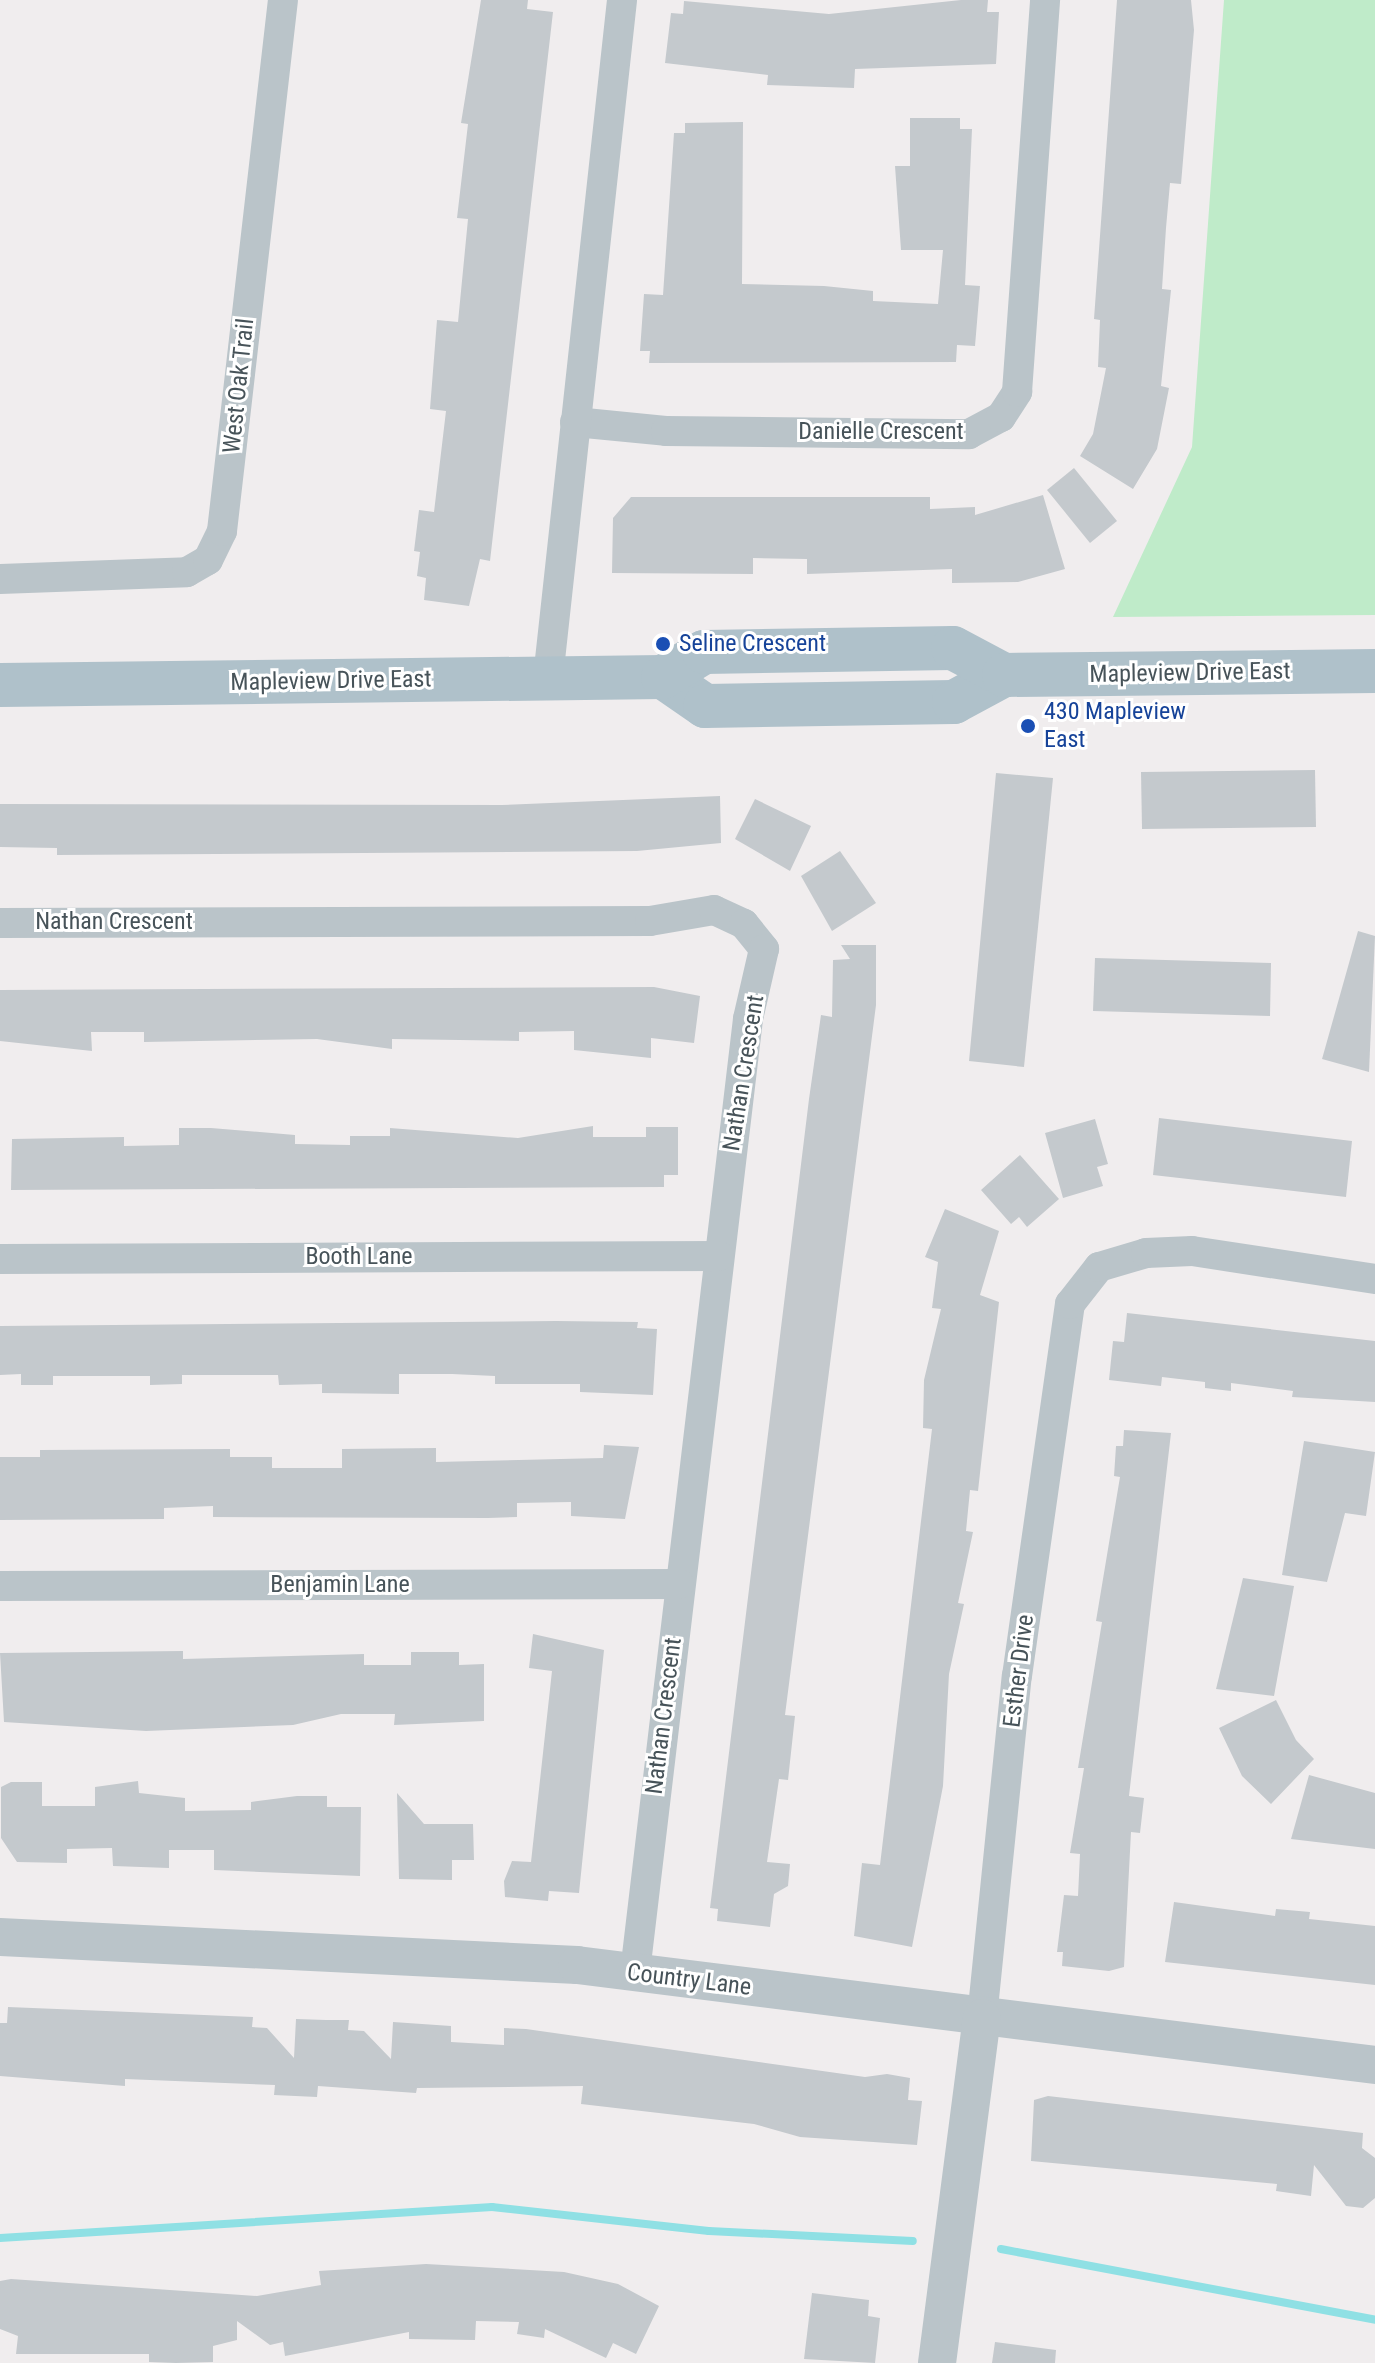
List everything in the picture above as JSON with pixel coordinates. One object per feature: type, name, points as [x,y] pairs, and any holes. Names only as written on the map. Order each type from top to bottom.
[{"type":"main road","name":"Mapleview Drive East","points":[[0,685],[663,677],[705,706],[954,702],[1004,675],[1375,671]]},
{"type":"street","name":"West Oak Trail","points":[[0,579],[187,572],[208,560],[222,531],[283,0]]},
{"type":"street","points":[[548,678],[622,0]]},
{"type":"street","name":"Danielle Crescent","points":[[575,422],[666,431],[969,434],[1001,417],[1017,392],[1045,0]]},
{"type":"street","name":"Nathan Crescent","points":[[0,923],[650,921],[714,910],[744,924],[764,949],[719,1256],[635,1973]]},
{"type":"street","name":"Esther Drive","points":[[937,2363],[982,2018],[1017,1676],[1070,1304],[1099,1267],[1146,1253],[1192,1251],[1375,1279]]},
{"type":"street","name":"Booth Lane","points":[[0,1259],[719,1256]]},
{"type":"street","name":"Benjamin Lane","points":[[0,1586],[679,1584]]},
{"type":"street","name":"Country Lane","points":[[0,1937],[635,1973],[1375,2065]]},
{"type":"green space","points":[[1224,0],[1375,0],[1375,615],[1113,617],[1192,447]]},
{"type":"building","points":[[481,0],[528,0],[527,9],[553,12],[490,561],[480,559],[469,606],[424,600],[426,578],[417,576],[420,552],[414,551],[419,510],[434,512],[446,411],[430,409],[437,320],[458,322],[468,219],[457,218],[468,124],[461,123]]},
{"type":"building","points":[[988,0],[987,12],[999,12],[996,64],[855,69],[854,88],[767,85],[768,75],[665,63],[671,13],[683,14],[684,1],[829,14]]},
{"type":"building","points":[[1117,0],[1191,0],[1194,30],[1181,184],[1170,183],[1166,228],[1162,289],[1171,290],[1161,386],[1169,388],[1157,449],[1133,489],[1080,456],[1093,434],[1106,368],[1098,367],[1100,320],[1094,319]]},
{"type":"building","points":[[910,118],[960,118],[960,129],[972,129],[965,285],[980,286],[975,346],[957,345],[956,362],[649,363],[650,351],[640,351],[644,294],[663,295],[674,133],[685,133],[685,123],[743,122],[742,284],[873,291],[873,301],[938,304],[943,250],[901,250],[895,166],[910,166]]},
{"type":"building","points":[[1074,468],[1117,521],[1090,543],[1047,490]]},
{"type":"building","points":[[1043,495],[1065,569],[1018,582],[952,583],[952,569],[807,574],[807,559],[753,558],[753,574],[612,573],[613,518],[631,497],[930,497],[930,509],[975,507],[975,515]]},
{"type":"building","points":[[1315,770],[1316,827],[1142,829],[1141,772]]},
{"type":"building","points":[[996,773],[1053,778],[1024,1067],[969,1061]]},
{"type":"building","points":[[720,796],[721,843],[637,851],[57,855],[57,848],[0,847],[0,804],[502,805]]},
{"type":"building","points":[[755,799],[811,826],[790,871],[735,839]]},
{"type":"building","points":[[840,851],[876,903],[832,931],[801,876]]},
{"type":"building","points":[[1358,931],[1375,936],[1369,1072],[1322,1059]]},
{"type":"building","points":[[841,945],[876,945],[876,1005],[785,1715],[795,1716],[788,1780],[779,1779],[767,1862],[790,1864],[788,1886],[774,1894],[770,1927],[717,1921],[718,1909],[710,1908],[809,1099],[821,1015],[832,1017],[833,960],[850,959]]},
{"type":"building","points":[[1095,958],[1271,963],[1270,1016],[1093,1011]]},
{"type":"building","points":[[654,987],[700,996],[694,1043],[651,1038],[651,1058],[574,1050],[574,1031],[519,1032],[519,1041],[392,1039],[392,1049],[317,1039],[144,1042],[144,1032],[91,1032],[92,1051],[0,1041],[0,990]]},
{"type":"building","points":[[1159,1118],[1352,1141],[1346,1197],[1153,1175]]},
{"type":"building","points":[[1095,1119],[1108,1164],[1097,1167],[1103,1186],[1063,1198],[1045,1133]]},
{"type":"building","points":[[593,1126],[593,1137],[646,1137],[646,1127],[678,1127],[678,1175],[664,1175],[664,1187],[11,1190],[12,1139],[124,1137],[124,1146],[179,1145],[179,1128],[211,1128],[295,1135],[295,1144],[350,1145],[350,1136],[390,1136],[390,1128],[518,1138]]},
{"type":"building","points":[[1020,1155],[1059,1199],[1027,1227],[1019,1217],[1011,1224],[981,1190]]},
{"type":"building","points":[[945,1209],[999,1231],[980,1295],[999,1302],[978,1491],[970,1490],[966,1531],[973,1532],[958,1603],[964,1604],[949,1674],[943,1786],[912,1947],[854,1936],[862,1863],[880,1865],[932,1429],[923,1428],[924,1380],[941,1309],[932,1308],[938,1262],[925,1257]]},
{"type":"building","points":[[1127,1313],[1375,1341],[1375,1402],[1292,1397],[1293,1391],[1231,1383],[1231,1391],[1205,1388],[1205,1382],[1162,1377],[1161,1386],[1109,1380],[1113,1341],[1124,1342]]},
{"type":"building","points":[[638,1322],[637,1328],[657,1329],[653,1395],[580,1392],[580,1384],[495,1384],[495,1376],[452,1374],[399,1374],[399,1394],[322,1393],[322,1384],[279,1385],[278,1375],[182,1375],[182,1384],[150,1385],[150,1376],[53,1376],[53,1385],[21,1385],[21,1374],[0,1375],[0,1326]]},
{"type":"building","points":[[1124,1430],[1171,1433],[1129,1796],[1144,1798],[1140,1833],[1131,1832],[1124,1967],[1109,1971],[1062,1966],[1063,1952],[1057,1952],[1064,1895],[1078,1896],[1080,1854],[1070,1853],[1084,1768],[1078,1768],[1102,1622],[1096,1621],[1120,1477],[1114,1476],[1116,1446],[1123,1446]]},
{"type":"building","points":[[1304,1441],[1375,1452],[1366,1516],[1345,1513],[1327,1582],[1282,1575]]},
{"type":"building","points":[[604,1445],[639,1447],[625,1519],[571,1516],[571,1502],[517,1503],[517,1517],[488,1518],[213,1517],[213,1506],[164,1508],[164,1519],[0,1520],[0,1457],[40,1457],[40,1450],[230,1449],[230,1457],[272,1457],[272,1468],[342,1468],[342,1449],[436,1448],[436,1462],[603,1458]]},
{"type":"building","points":[[1243,1578],[1294,1586],[1274,1696],[1216,1689]]},
{"type":"building","points":[[533,1634],[604,1650],[579,1893],[549,1891],[548,1901],[505,1897],[504,1881],[512,1861],[531,1862],[552,1671],[529,1668]]},
{"type":"building","points":[[183,1651],[183,1659],[364,1654],[364,1665],[411,1665],[411,1652],[459,1652],[459,1665],[484,1664],[484,1721],[394,1725],[395,1714],[341,1714],[293,1725],[146,1731],[4,1722],[0,1653]]},
{"type":"building","points":[[1276,1700],[1296,1740],[1314,1759],[1271,1804],[1242,1776],[1219,1728]]},
{"type":"building","points":[[1309,1775],[1375,1793],[1375,1849],[1291,1839]]},
{"type":"building","points":[[138,1781],[139,1793],[185,1798],[185,1811],[251,1810],[251,1802],[297,1796],[327,1796],[327,1807],[361,1807],[360,1876],[214,1870],[214,1850],[169,1850],[169,1868],[113,1866],[112,1848],[67,1849],[67,1863],[17,1862],[1,1838],[1,1787],[11,1782],[42,1782],[42,1806],[95,1806],[95,1787]]},
{"type":"building","points":[[397,1793],[424,1824],[473,1824],[474,1860],[452,1860],[452,1880],[399,1879]]},
{"type":"building","points":[[1174,1902],[1275,1916],[1276,1909],[1310,1912],[1309,1919],[1375,1926],[1375,1985],[1165,1962]]},
{"type":"building","points":[[8,2007],[253,2017],[252,2027],[267,2028],[294,2058],[296,2019],[349,2020],[348,2030],[364,2031],[391,2059],[393,2022],[451,2026],[451,2042],[504,2045],[504,2028],[526,2029],[865,2077],[887,2074],[910,2078],[908,2100],[922,2101],[917,2145],[800,2137],[754,2124],[581,2104],[583,2086],[417,2088],[416,2093],[318,2086],[317,2097],[274,2095],[275,2085],[125,2079],[125,2086],[0,2076],[0,2023],[7,2023]]},
{"type":"building","points":[[1048,2096],[1363,2133],[1362,2148],[1375,2158],[1375,2198],[1363,2208],[1346,2206],[1314,2165],[1311,2196],[1276,2191],[1277,2184],[1031,2161],[1034,2100]]},
{"type":"building","points":[[426,2264],[564,2272],[618,2284],[659,2306],[636,2354],[613,2343],[606,2358],[545,2329],[544,2338],[517,2334],[519,2322],[476,2321],[475,2340],[409,2339],[409,2332],[285,2356],[283,2342],[270,2345],[237,2321],[237,2340],[213,2346],[213,2362],[176,2363],[149,2362],[149,2354],[16,2354],[18,2336],[0,2329],[0,2281],[11,2279],[257,2296],[321,2285],[319,2271]]},
{"type":"building","points":[[812,2293],[869,2300],[868,2316],[880,2318],[875,2363],[804,2359]]},
{"type":"building","points":[[995,2342],[1056,2350],[1055,2363],[992,2363]]},
{"type":"waterway","points":[[0,2238],[492,2207],[709,2231],[913,2241]]},
{"type":"waterway","points":[[1001,2249],[1375,2320]]},
{"type":"place","name":"Seline Crescent","points":[[663,644]]},
{"type":"place","name":"430 Mapleview East","points":[[1028,726]]}]
